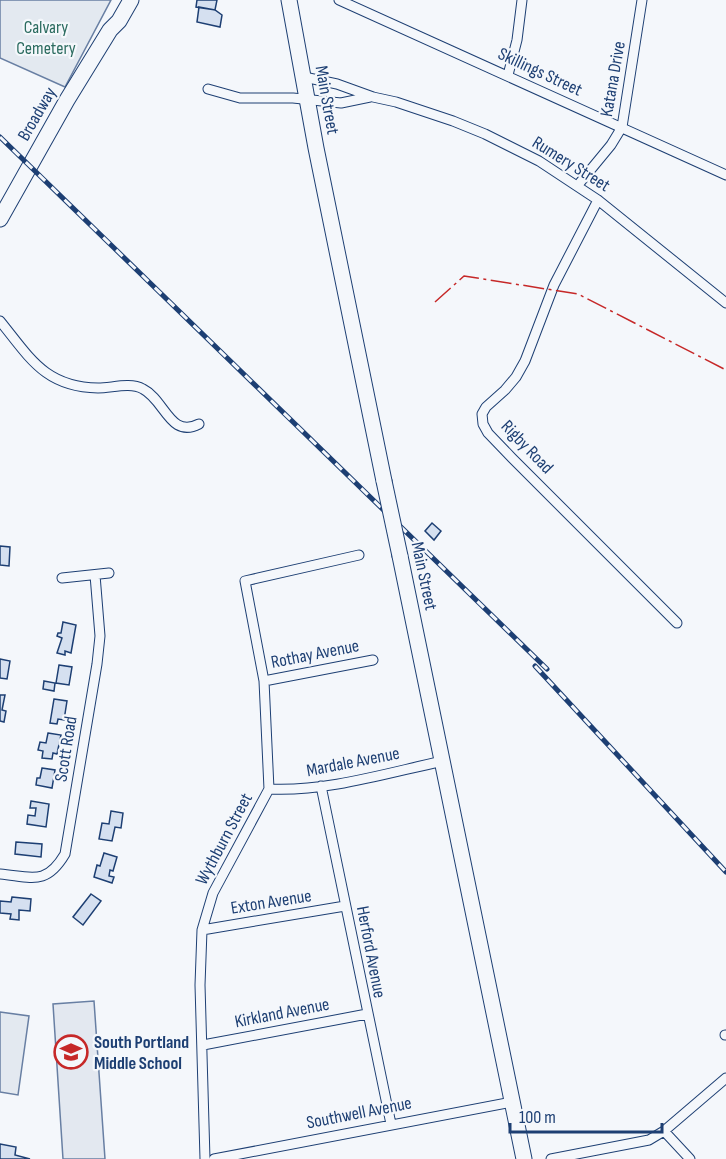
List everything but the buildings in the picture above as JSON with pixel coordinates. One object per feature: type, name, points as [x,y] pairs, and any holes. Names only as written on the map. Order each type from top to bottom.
[{"type":"main road","name":"Broadway","points":[[110,30],[113,16],[123,0]]},
{"type":"main road","name":"Broadway","points":[[0,219],[67,100],[131,0]]},
{"type":"main road","name":"Main Street","points":[[289,0],[316,148],[524,1159]]},
{"type":"street","name":"Skillings Street","points":[[339,0],[726,175]]},
{"type":"street","points":[[508,75],[517,40],[522,0]]},
{"type":"street","name":"Katana Drive","points":[[578,185],[611,145],[622,127],[642,0]]},
{"type":"street","name":"Rumery Street","points":[[304,77],[337,84],[443,118],[485,134],[538,161],[598,200],[726,303]]},
{"type":"street","name":"Rumery Street","points":[[208,89],[240,98],[308,99],[341,103],[373,97]]},
{"type":"street","name":"Rigby Road","points":[[598,200],[554,285],[525,361],[505,390],[486,407],[482,414],[483,424],[488,433],[512,458],[677,623]]},
{"type":"street","points":[[0,321],[37,365],[54,379],[76,386],[143,388],[160,402],[172,421],[182,427],[191,428],[199,424]]},
{"type":"street","name":"Wythburn Street","points":[[205,1159],[200,985],[202,930],[213,893],[269,789],[264,681],[245,581],[359,555]]},
{"type":"street","points":[[62,578],[109,573]]},
{"type":"street","name":"Scott Road","points":[[0,874],[38,878],[56,869],[64,854],[97,664],[100,636],[95,575]]},
{"type":"street","name":"Rothay Avenue","points":[[264,681],[373,660]]},
{"type":"street","name":"Mardale Avenue","points":[[269,789],[293,790],[321,786],[442,761]]},
{"type":"street","name":"Herford Avenue","points":[[321,786],[391,1124]]},
{"type":"street","name":"Exton Avenue","points":[[202,930],[345,906]]},
{"type":"street","name":"Kirkland Avenue","points":[[203,1045],[367,1014]]},
{"type":"street","points":[[551,1159],[649,1140],[664,1131],[726,1078]]},
{"type":"street","name":"Southwell Avenue","points":[[214,1159],[512,1102]]},
{"type":"street","points":[[664,1131],[690,1159]]},
{"type":"green space","name":"Calvary Cemetery","points":[[0,0],[111,0],[65,87],[0,58]]},
{"type":"green space","points":[[0,1012],[29,1016],[18,1095],[0,1092]]},
{"type":"shaded area","points":[[94,1001],[105,1159],[63,1159],[53,1004]]},
{"type":"railway","points":[[0,137],[547,669]]},
{"type":"railway","points":[[535,666],[726,872]]},
{"type":"power","points":[[435,302],[464,276],[578,294],[726,370]]},
{"type":"place","name":"South Portland Middle School","points":[[71,1052]]}]
